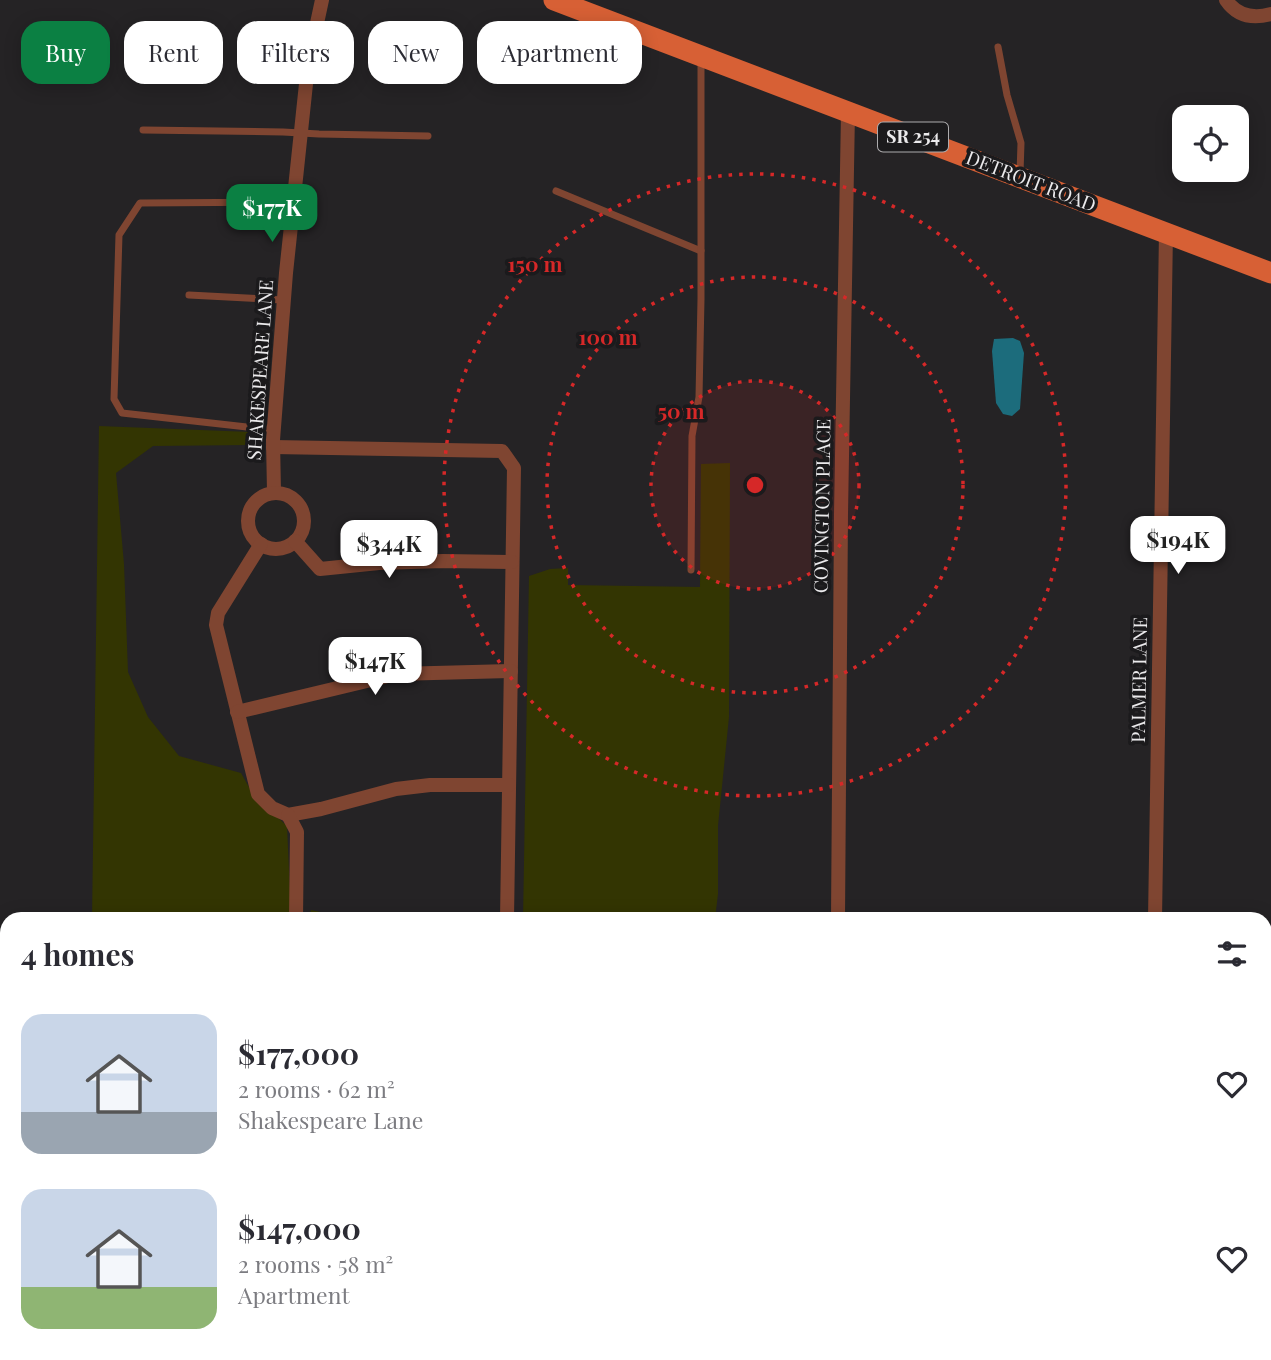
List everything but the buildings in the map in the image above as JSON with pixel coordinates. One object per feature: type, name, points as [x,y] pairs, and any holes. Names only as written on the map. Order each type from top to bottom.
[{"type":"main road","name":"DETROIT ROAD","points":[[554,0],[1271,273]]},
{"type":"street","name":"SHAKESPEARE LANE","points":[[274,492],[274,428],[293,203],[308,65],[322,0]]},
{"type":"street","points":[[1226,0],[1236,11],[1247,16],[1271,14]]},
{"type":"street","name":"COVINGTON PLACE","points":[[838,912],[848,112]]},
{"type":"street","name":"PALMER LANE","points":[[1154,912],[1166,232]]},
{"type":"street","points":[[273,447],[502,451],[514,468],[508,912]]},
{"type":"street","points":[[274,492],[288,495],[298,502],[304,515],[304,528],[295,541],[279,548],[271,548],[253,538],[248,523],[256,501],[274,492]]},
{"type":"street","points":[[295,541],[320,569],[430,561],[512,562]]},
{"type":"street","points":[[261,544],[218,613],[216,625],[258,794],[272,808],[288,815],[396,789],[430,785],[509,785]]},
{"type":"street","points":[[237,712],[396,674],[511,671]]},
{"type":"street","points":[[288,815],[298,832],[296,912]]},
{"type":"lane","points":[[998,47],[1007,95],[1021,143],[1020,177]]},
{"type":"lane","points":[[691,570],[692,436],[699,397],[701,56]]},
{"type":"lane","points":[[143,130],[428,136]]},
{"type":"lane","points":[[556,191],[701,251]]},
{"type":"lane","points":[[274,428],[122,413],[114,399],[119,235],[140,203],[293,203]]},
{"type":"lane","points":[[189,295],[284,300]]},
{"type":"shaded area","points":[[99,426],[251,432],[250,445],[153,446],[116,473],[124,564],[128,672],[148,717],[179,756],[241,773],[254,796],[287,826],[291,912],[92,912]]},
{"type":"shaded area","points":[[730,463],[729,717],[718,826],[716,912],[523,912],[529,576],[550,569],[568,568],[568,585],[700,587],[701,464]]},
{"type":"water","points":[[1013,338],[1020,341],[1024,353],[1020,409],[1012,416],[1003,414],[996,403],[992,351],[994,339]]}]
